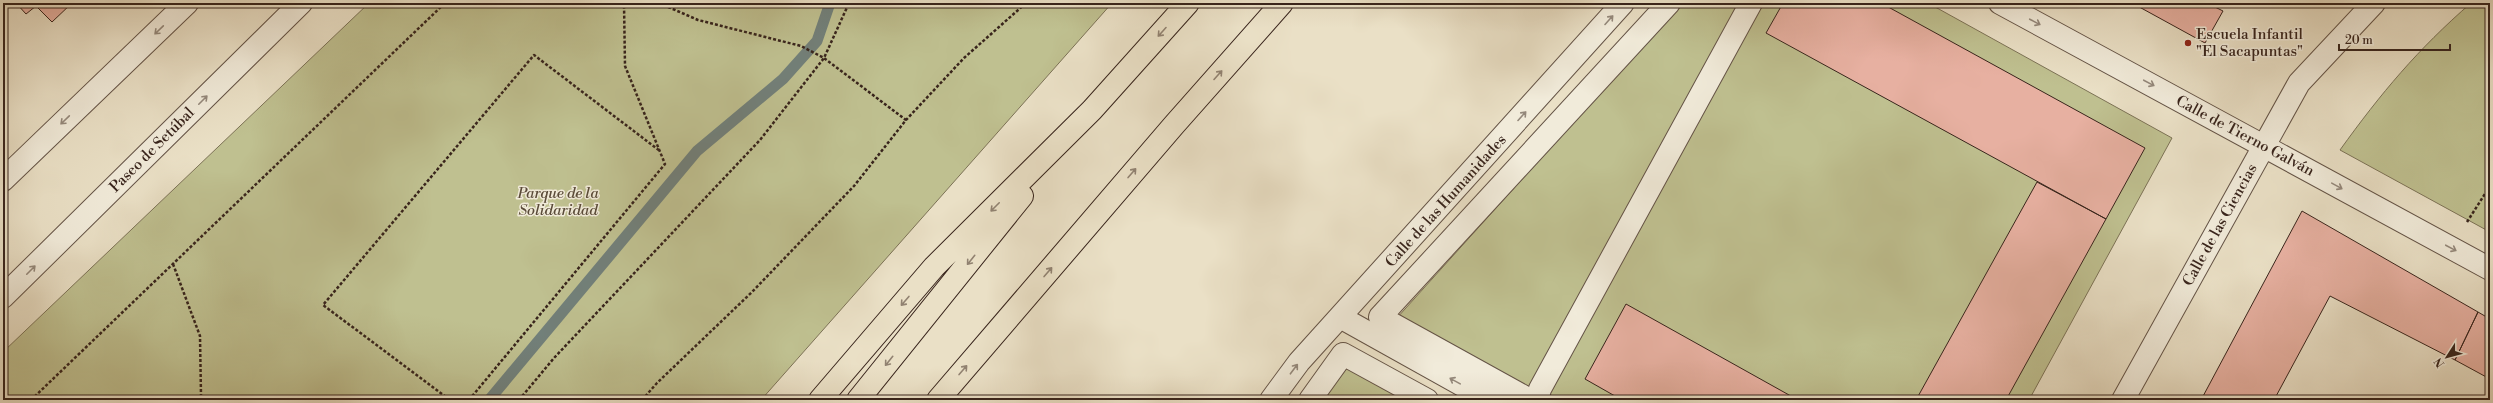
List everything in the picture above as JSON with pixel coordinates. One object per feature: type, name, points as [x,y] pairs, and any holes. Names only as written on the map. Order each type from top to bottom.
[{"type":"highway","points":[[858,400],[1092,110],[1188,3]]},
{"type":"highway","points":[[938,400],[1174,125],[1282,3]]},
{"type":"highway","points":[[820,400],[934,267],[1092,110]]},
{"type":"street","points":[[3,180],[187,3]]},
{"type":"street","name":"Paseo de Setúbal","points":[[3,297],[301,3]]},
{"type":"street","name":"Calle de las Humanidades","points":[[1271,400],[1299,362],[1623,3]]},
{"type":"street","points":[[1530,400],[1380,317],[1669,3]]},
{"type":"street","points":[[1537,400],[1540,389],[1751,3]]},
{"type":"street","name":"Calle de Tierno Galván","points":[[2000,3],[2490,269]]},
{"type":"street","name":"Calle de las Ciencias","points":[[2123,400],[2299,83],[2374,3]]},
{"type":"street","points":[[1340,317],[1489,400]]},
{"type":"street","points":[[1310,400],[1343,354],[1426,400]]},
{"type":"path","points":[[31,400],[446,3]]},
{"type":"path","points":[[469,400],[665,164],[624,66],[624,3]]},
{"type":"path","points":[[659,3],[698,20],[801,46],[824,58],[906,120]]},
{"type":"path","points":[[519,400],[554,358],[760,140],[824,58],[849,3]]},
{"type":"path","points":[[642,400],[657,383],[752,292],[854,186],[906,120],[964,58],[1026,3]]},
{"type":"path","points":[[450,400],[322,305],[534,55],[660,151]]},
{"type":"path","points":[[2450,247],[2490,186]]},
{"type":"path","points":[[173,264],[200,336],[201,396],[198,400]]},
{"type":"path","points":[[201,396],[210,400]]},
{"type":"green space","name":"Parque de la Solidaridad","points":[[369,3],[1112,3],[761,400],[3,400],[3,352]]},
{"type":"green space","points":[[1681,3],[1747,3],[1533,393],[1396,319]]},
{"type":"green space","points":[[1751,3],[1928,3],[2172,138],[2029,400],[1560,400],[1540,389]]},
{"type":"green space","points":[[2471,3],[2490,3],[2490,232],[2340,150],[2370,109],[2401,72],[2434,37]]},
{"type":"green space","points":[[1349,366],[1406,400],[1321,400]]},
{"type":"building","points":[[16,3],[72,3],[52,22],[36,6],[26,14]]},
{"type":"building","points":[[1783,3],[1881,3],[2145,148],[2106,219],[1766,33]]},
{"type":"building","points":[[2132,3],[2207,3],[2223,11],[2205,43]]},
{"type":"building","points":[[2037,182],[2106,219],[2006,400],[1916,400]]},
{"type":"building","points":[[2302,211],[2478,312],[2455,360],[2330,296],[2274,400],[2201,400]]},
{"type":"building","points":[[1626,304],[1798,400],[1622,400],[1585,379]]},
{"type":"building","points":[[2478,312],[2490,319],[2490,379],[2455,360]]},
{"type":"waterway","points":[[489,400],[697,151],[783,79],[817,41],[830,3]]},
{"type":"place","name":"Escuela Infantil \"El Sacapuntas\"","points":[[2188,43]]}]
